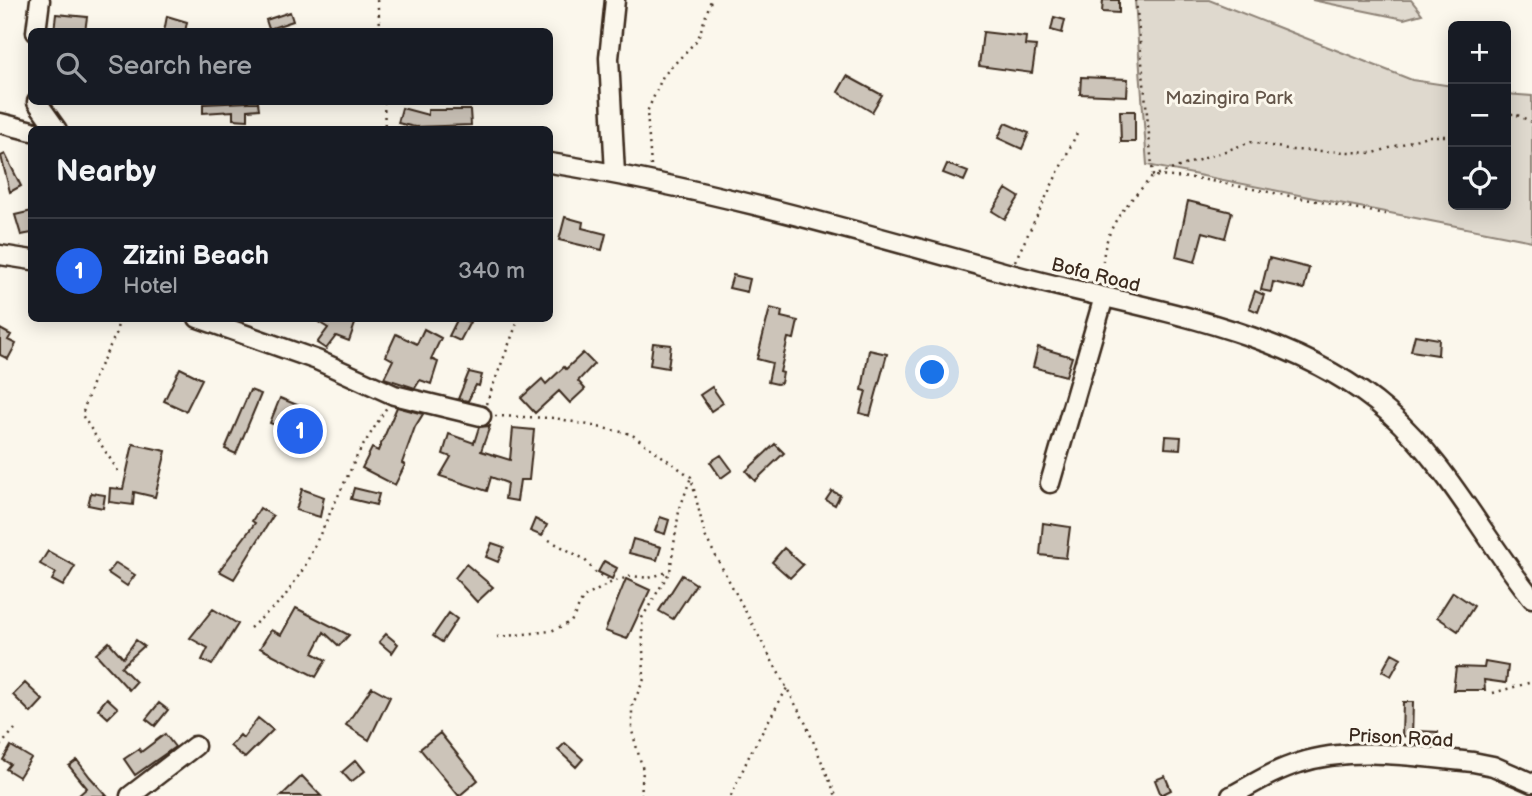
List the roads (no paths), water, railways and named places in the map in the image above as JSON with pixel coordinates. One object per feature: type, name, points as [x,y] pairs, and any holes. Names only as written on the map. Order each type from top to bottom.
[{"type":"street","points":[[36,28],[40,0]]},
{"type":"street","points":[[615,0],[609,58],[615,174]]},
{"type":"street","points":[[39,105],[54,126]]},
{"type":"street","points":[[0,124],[28,130]]},
{"type":"street","name":"Bofa Road","points":[[553,164],[652,182],[912,245],[1009,274],[1250,335],[1329,372],[1388,412],[1427,455],[1532,598]]},
{"type":"street","points":[[0,255],[28,259]]},
{"type":"street","points":[[1050,483],[1104,297]]},
{"type":"street","points":[[209,322],[317,360],[394,395],[481,416]]},
{"type":"street","points":[[130,796],[195,746]]},
{"type":"street","name":"Prison Road","points":[[1231,796],[1274,772],[1301,762],[1337,755],[1473,762],[1493,766],[1532,783]]},
{"type":"place","name":"Zizini Beach","points":[[300,431]]},
{"type":"park label","name":"Mazingira Park","points":[[1229,97]]}]
